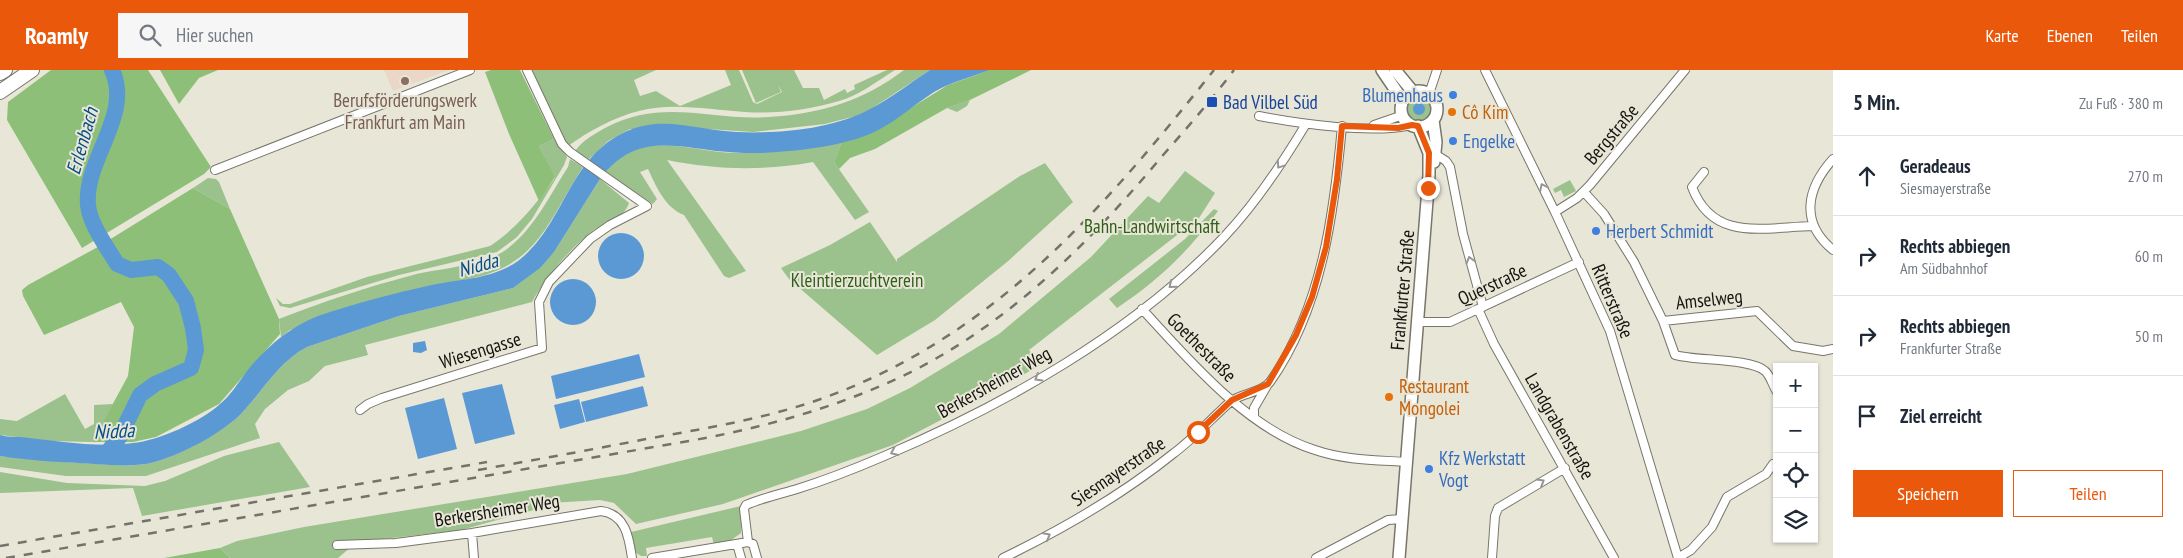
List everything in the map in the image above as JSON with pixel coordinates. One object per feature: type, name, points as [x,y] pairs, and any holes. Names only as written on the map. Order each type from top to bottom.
[{"type":"highway","points":[[0,73],[5,70]]},
{"type":"highway","points":[[0,92],[32,70]]},
{"type":"main road","points":[[1382,70],[1403,101],[1403,115]]},
{"type":"main road","points":[[1395,70],[1413,92]]},
{"type":"main road","points":[[1403,101],[1413,92],[1422,91],[1429,94]]},
{"type":"main road","name":"Frankfurter Straße","points":[[1429,94],[1437,105],[1433,120],[1436,142],[1435,154],[1429,175]]},
{"type":"main road","name":"Frankfurter Straße","points":[[1399,558],[1429,175],[1429,153],[1415,126],[1403,115]]},
{"type":"main road","points":[[1415,126],[1433,120]]},
{"type":"street","points":[[215,170],[470,70]]},
{"type":"street","name":"Wiesengasse","points":[[360,410],[382,398],[542,348],[539,302],[549,282],[590,239],[647,206],[576,156],[559,138],[527,70]]},
{"type":"street","points":[[1429,94],[1437,70]]},
{"type":"street","name":"Ritterstraße","points":[[1485,70],[1579,262],[1610,331],[1678,558]]},
{"type":"street","name":"Bergstraße","points":[[1555,212],[1584,192],[1685,70]]},
{"type":"street","points":[[1369,127],[1403,115]]},
{"type":"street","points":[[1259,116],[1306,124],[1398,128],[1415,126]]},
{"type":"street","name":"Berkersheimer Weg","points":[[748,542],[744,509],[751,503],[829,478],[881,458],[961,421],[1057,366],[1142,309],[1198,262],[1234,226],[1272,177],[1306,124]]},
{"type":"street","points":[[1254,417],[1254,408],[1296,335],[1318,275],[1336,188],[1342,126]]},
{"type":"street","name":"Landgrabenstraße","points":[[1435,154],[1446,161],[1450,167],[1463,234],[1481,308],[1494,344],[1614,558]]},
{"type":"street","points":[[1833,159],[1819,177],[1813,189],[1811,211],[1813,226],[1833,250]]},
{"type":"street","points":[[1704,172],[1692,187],[1705,212],[1717,222],[1739,228],[1813,226]]},
{"type":"street","points":[[1584,192],[1604,214],[1625,246],[1664,321],[1673,353],[1679,357],[1738,363],[1762,369],[1773,385]]},
{"type":"street","name":"Querstraße","points":[[1417,322],[1447,323],[1579,262]]},
{"type":"street","name":"Goethestraße","points":[[1142,309],[1179,350],[1232,400],[1281,435],[1315,450],[1340,457],[1406,462]]},
{"type":"street","name":"Amselweg","points":[[1664,321],[1757,311],[1792,346],[1823,351],[1833,349]]},
{"type":"street","name":"Siesmayerstraße","points":[[1003,558],[1059,530],[1136,482],[1176,452],[1232,400],[1268,384]]},
{"type":"street","points":[[1678,558],[1691,550],[1712,527],[1727,497],[1766,474],[1773,464]]},
{"type":"street","points":[[1492,558],[1495,516],[1498,508],[1565,468]]},
{"type":"street","name":"Berkersheimer Weg","points":[[336,544],[382,544],[472,533],[582,513],[605,511],[618,518],[626,529],[632,558]]},
{"type":"street","points":[[1316,558],[1388,520],[1402,519]]},
{"type":"street","points":[[472,533],[474,558]]},
{"type":"street","points":[[652,558],[748,542],[753,544],[757,558]]},
{"type":"street","points":[[737,544],[741,558]]},
{"type":"shaded area","name":"Berufsförderungswerk Frankfurt am Main","points":[[384,70],[449,70],[393,91]]},
{"type":"green space","points":[[51,70],[148,70],[211,167],[204,174],[82,248],[7,120],[8,102]]},
{"type":"green space","points":[[160,70],[218,70],[199,78],[179,104]]},
{"type":"green space","points":[[491,70],[520,70],[554,139],[539,146],[555,177],[539,201],[509,134],[485,72]]},
{"type":"green space","points":[[531,70],[656,70],[634,80],[640,96],[656,91],[680,106],[731,85],[725,70],[739,70],[753,102],[757,104],[782,92],[778,85],[781,92],[756,103],[742,70],[794,70],[803,88],[819,88],[824,100],[845,89],[847,93],[855,89],[854,85],[887,70],[895,70],[847,98],[792,111],[745,112],[692,107],[665,107],[639,111],[611,121],[568,146]]},
{"type":"green space","points":[[904,70],[930,70],[871,109],[856,116],[825,124],[753,132],[707,129],[630,129],[608,141],[588,160],[575,151],[592,135],[626,119],[667,112],[747,117],[806,113],[857,98],[889,81]]},
{"type":"green space","points":[[990,70],[1031,70],[970,100],[947,108],[875,149],[850,158],[839,169],[834,162],[842,141],[870,133],[948,85]]},
{"type":"green space","points":[[1414,97],[1424,97],[1431,104],[1431,114],[1424,121],[1414,121],[1407,114],[1407,104]]},
{"type":"green space","points":[[970,100],[967,106],[957,112],[947,108]]},
{"type":"green space","points":[[554,139],[567,157],[564,165],[532,219],[517,237],[497,252],[399,275],[290,308],[280,306],[276,298],[283,304],[290,304],[367,277],[490,246],[509,232],[526,215],[555,178],[539,146]]},
{"type":"green space","points":[[842,141],[834,162],[869,212],[855,220],[813,162],[777,167],[740,168],[704,166],[667,160],[746,271],[729,278],[724,276],[684,215],[677,212],[666,202],[648,169],[640,172],[657,199],[653,204],[605,172],[619,158],[635,150],[651,146],[668,145],[721,152],[752,153],[790,150]]},
{"type":"green space","points":[[570,159],[583,167],[539,238],[511,264],[492,273],[290,330],[281,337],[279,319],[345,295],[396,280],[475,263],[498,255],[517,241],[533,222],[568,167]]},
{"type":"green space","name":"Kleintierzuchtverein","points":[[1045,163],[1073,202],[1007,262],[935,320],[877,355],[789,279],[781,268],[830,245],[870,222],[897,262],[897,259],[1020,176]]},
{"type":"green space","name":"Bahn-Landwirtschaft","points":[[1185,171],[1215,193],[1199,218],[1029,350],[1040,365],[983,398],[893,445],[723,504],[636,524],[614,503],[600,500],[550,503],[534,510],[461,530],[357,542],[338,558],[230,558],[220,548],[237,541],[304,527],[627,474],[801,431],[867,409],[910,388],[999,334],[1091,257],[1148,196],[1159,203]]},
{"type":"green space","points":[[208,178],[216,179],[219,182],[230,209],[193,188]]},
{"type":"green space","points":[[600,179],[629,203],[626,209],[617,218],[595,229],[574,248],[551,274],[532,302],[365,345],[368,355],[325,366],[309,381],[288,390],[265,409],[255,424],[260,438],[146,476],[66,476],[0,467],[0,456],[37,460],[138,465],[162,460],[186,449],[223,429],[233,421],[279,369],[307,347],[399,316],[513,288],[539,268],[554,252]]},
{"type":"green space","points":[[1570,180],[1576,191],[1564,197],[1561,190],[1555,193],[1553,189]]},
{"type":"green space","points":[[193,188],[230,209],[279,319],[280,334],[219,404],[156,437],[133,442],[92,442],[128,376],[134,327],[121,302],[44,335],[23,296],[22,290],[96,248]]},
{"type":"green space","points":[[1214,209],[1218,211],[1184,252],[1160,276],[1117,308],[1109,299],[1185,239]]},
{"type":"green space","points":[[65,394],[85,429],[94,424],[94,405],[113,404],[92,442],[49,441],[0,435],[0,419],[17,421]]},
{"type":"green space","points":[[279,442],[310,487],[142,516],[133,488],[0,493],[0,472],[67,483],[145,486],[165,481],[224,456]]},
{"type":"green space","points":[[741,506],[741,533],[730,541],[714,545],[712,537],[646,548],[647,556],[641,556],[635,552],[631,532]]},
{"type":"green space","points":[[220,548],[230,558],[164,558]]},
{"type":"water","points":[[930,70],[990,70],[941,88],[894,121],[857,139],[802,150],[762,153],[653,146],[625,155],[600,179],[554,252],[540,268],[513,288],[399,316],[307,347],[279,369],[233,422],[199,443],[162,460],[137,465],[123,465],[47,461],[0,456],[0,435],[106,445],[143,441],[167,434],[202,417],[220,404],[228,397],[254,362],[270,346],[288,332],[318,316],[374,299],[432,285],[487,275],[508,267],[518,261],[533,247],[546,231],[589,160],[603,146],[621,134],[636,128],[665,124],[722,131],[771,132],[806,129],[841,121],[872,108]]},
{"type":"water","points":[[1419,103],[1425,109],[1419,115],[1413,109]]},
{"type":"water","points":[[617,233],[625,233],[634,237],[640,243],[644,256],[640,269],[634,275],[625,279],[617,279],[608,275],[602,269],[598,260],[598,252],[602,243],[608,237]]},
{"type":"water","points":[[569,279],[577,279],[586,283],[592,289],[596,302],[592,315],[586,321],[577,325],[569,325],[560,321],[554,315],[550,306],[550,298],[554,289],[560,283]]},
{"type":"water","points":[[425,341],[427,350],[421,353],[413,352],[413,343]]},
{"type":"water","points":[[639,354],[645,377],[556,399],[551,376]]},
{"type":"water","points":[[502,384],[515,434],[475,444],[462,393]]},
{"type":"water","points":[[643,386],[648,406],[586,422],[581,402]]},
{"type":"water","points":[[444,398],[457,449],[418,459],[405,408]]},
{"type":"water","points":[[579,399],[585,422],[560,429],[554,405]]},
{"type":"waterway","name":"Erlenbach","points":[[104,456],[119,438],[140,395],[155,384],[191,368],[196,350],[186,301],[169,275],[158,267],[131,270],[117,264],[89,213],[89,188],[93,171],[113,120],[117,104],[117,87],[112,70]]},
{"type":"railway","points":[[478,470],[709,428],[792,408],[812,402],[875,376],[934,345],[987,308],[1037,267],[1084,222],[1172,123],[1214,70]]},
{"type":"railway","points":[[6,558],[689,441],[747,429],[804,414],[888,383],[915,370],[986,326],[1050,275],[1109,217],[1137,186],[1200,113],[1234,70]]},
{"type":"railway","points":[[0,546],[487,462]]},
{"type":"place","name":"Berufsförderungswerk Frankfurt am Main","points":[[405,81]]},
{"type":"place","name":"Blumenhaus","points":[[1453,95]]},
{"type":"place","name":"Bad Vilbel Süd","points":[[1212,102]]},
{"type":"place","name":"Cô Kim","points":[[1452,112]]},
{"type":"place","name":"Engelke","points":[[1453,141]]},
{"type":"place","name":"Herbert Schmidt","points":[[1596,231]]},
{"type":"place","name":"Restaurant Mongolei","points":[[1389,397]]},
{"type":"place","name":"Kfz Werkstatt Vogt","points":[[1429,469]]},
{"type":"route","points":[[1198,432],[1232,400],[1268,384],[1285,356],[1305,316],[1326,247],[1337,179],[1342,126],[1398,128],[1412,125],[1418,126],[1429,153],[1428,188]]},
{"type":"water label","name":"Nidda","points":[[478,265]]},
{"type":"water label","name":"Nidda","points":[[114,431]]}]
